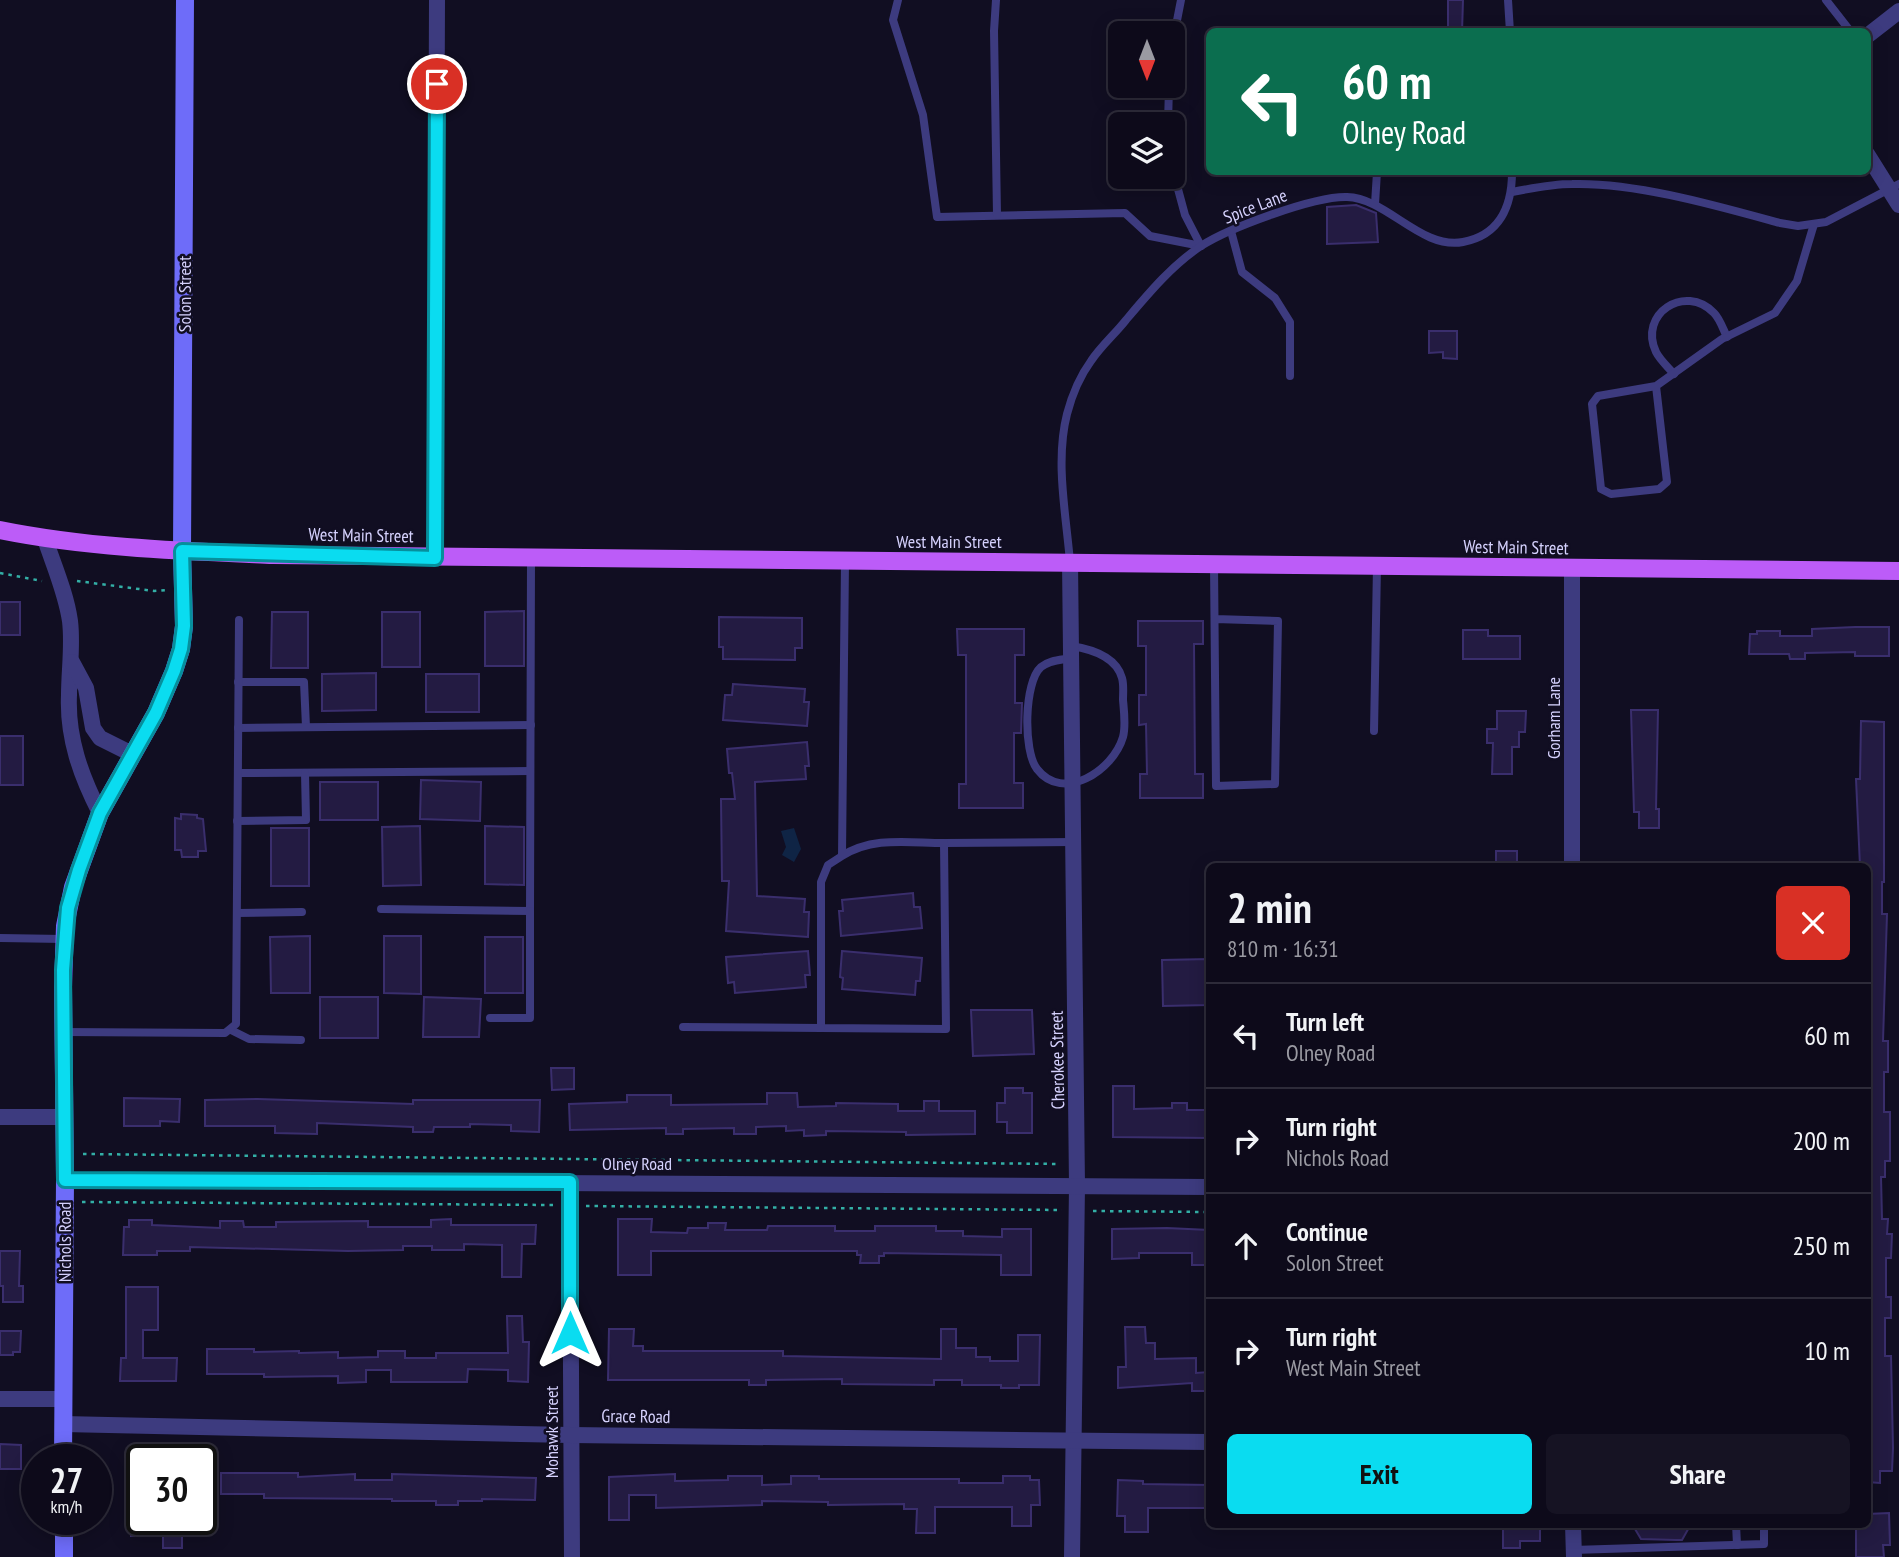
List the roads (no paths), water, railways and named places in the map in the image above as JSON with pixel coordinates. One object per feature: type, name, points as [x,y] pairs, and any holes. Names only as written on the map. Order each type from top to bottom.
[{"type":"main road","name":"West Main Street","points":[[0,530],[45,539],[182,551],[435,558],[1899,571]]},
{"type":"street","name":"Solon Street","points":[[184,588],[185,0]]},
{"type":"street","points":[[435,558],[438,0]]},
{"type":"street","points":[[1871,33],[1899,11]]},
{"type":"street","points":[[1871,158],[1894,187],[1899,205]]},
{"type":"street","points":[[45,539],[65,596],[70,622],[72,662],[69,714],[75,754],[80,772],[100,813]]},
{"type":"street","name":"Cherokee Street","points":[[1070,562],[1077,1164],[1072,1557]]},
{"type":"street","name":"Gorham Lane","points":[[1572,569],[1572,863]]},
{"type":"street","name":"Nichols Road","points":[[63,1444],[64,939],[73,887],[100,813],[156,713],[174,671],[184,626],[184,588]]},
{"type":"street","points":[[72,662],[86,688],[93,728],[100,738],[132,754]]},
{"type":"street","points":[[0,1117],[64,1117]]},
{"type":"street","name":"Olney Road","points":[[65,1180],[1206,1187]]},
{"type":"street","name":"Mohawk Street","points":[[570,1182],[572,1557]]},
{"type":"street","points":[[0,1399],[64,1399]]},
{"type":"street","name":"Grace Road","points":[[63,1424],[570,1435],[1206,1442]]},
{"type":"street","points":[[1573,1528],[1574,1553]]},
{"type":"street","points":[[64,1535],[64,1557]]},
{"type":"lane","points":[[898,0],[893,20],[923,115],[937,217],[1125,213],[1150,236],[1200,246]]},
{"type":"lane","points":[[996,0],[994,31],[997,215]]},
{"type":"lane","points":[[1177,21],[1181,0]]},
{"type":"lane","points":[[1508,0],[1510,28]]},
{"type":"lane","points":[[1826,0],[1848,28]]},
{"type":"lane","points":[[1375,204],[1377,175]]},
{"type":"lane","points":[[1512,175],[1512,192],[1548,186],[1593,184],[1652,192],[1798,226],[1826,222],[1894,187]]},
{"type":"lane","points":[[1178,189],[1185,215],[1200,246]]},
{"type":"lane","name":"Spice Lane","points":[[1070,562],[1062,462],[1067,414],[1076,387],[1091,361],[1140,303],[1200,246],[1231,231],[1297,207],[1336,197],[1363,198],[1392,217],[1432,237],[1447,243],[1461,243],[1488,232],[1500,221],[1512,192]]},
{"type":"lane","points":[[1656,386],[1667,482],[1659,489],[1611,494],[1601,489],[1592,404],[1598,396],[1656,386],[1727,337],[1775,313],[1797,281],[1814,224]]},
{"type":"lane","points":[[1231,231],[1242,272],[1275,298],[1290,322],[1290,376]]},
{"type":"lane","points":[[1674,374],[1656,352],[1652,328],[1661,310],[1680,300],[1700,303],[1716,314],[1727,337]]},
{"type":"lane","points":[[490,1018],[530,1018],[531,559]]},
{"type":"lane","points":[[842,856],[845,561]]},
{"type":"lane","points":[[1214,564],[1216,786],[1275,784],[1278,621],[1215,619]]},
{"type":"lane","points":[[1374,731],[1377,566]]},
{"type":"lane","points":[[64,1032],[225,1033],[236,1024],[239,620]]},
{"type":"lane","points":[[1087,648],[1115,665],[1122,679],[1123,737],[1101,771],[1073,784],[1048,780],[1035,767],[1029,747],[1029,698],[1034,676],[1040,667],[1071,652],[1087,648]]},
{"type":"lane","points":[[239,682],[304,682],[306,727]]},
{"type":"lane","points":[[238,728],[531,725]]},
{"type":"lane","points":[[238,773],[530,771]]},
{"type":"lane","points":[[237,821],[306,820],[305,773]]},
{"type":"lane","points":[[821,1028],[821,882],[828,865],[857,846],[879,842],[1073,842]]},
{"type":"lane","points":[[683,1027],[946,1029],[944,843]]},
{"type":"lane","points":[[381,909],[530,911]]},
{"type":"lane","points":[[237,913],[302,912]]},
{"type":"lane","points":[[0,939],[64,939]]},
{"type":"lane","points":[[231,1030],[249,1039],[301,1040]]},
{"type":"lane","points":[[1736,1528],[1737,1545]]},
{"type":"lane","points":[[1574,1553],[1764,1544],[1764,1528]]},
{"type":"water","points":[[794,828],[801,849],[794,862],[782,855],[786,847],[781,831]]}]
